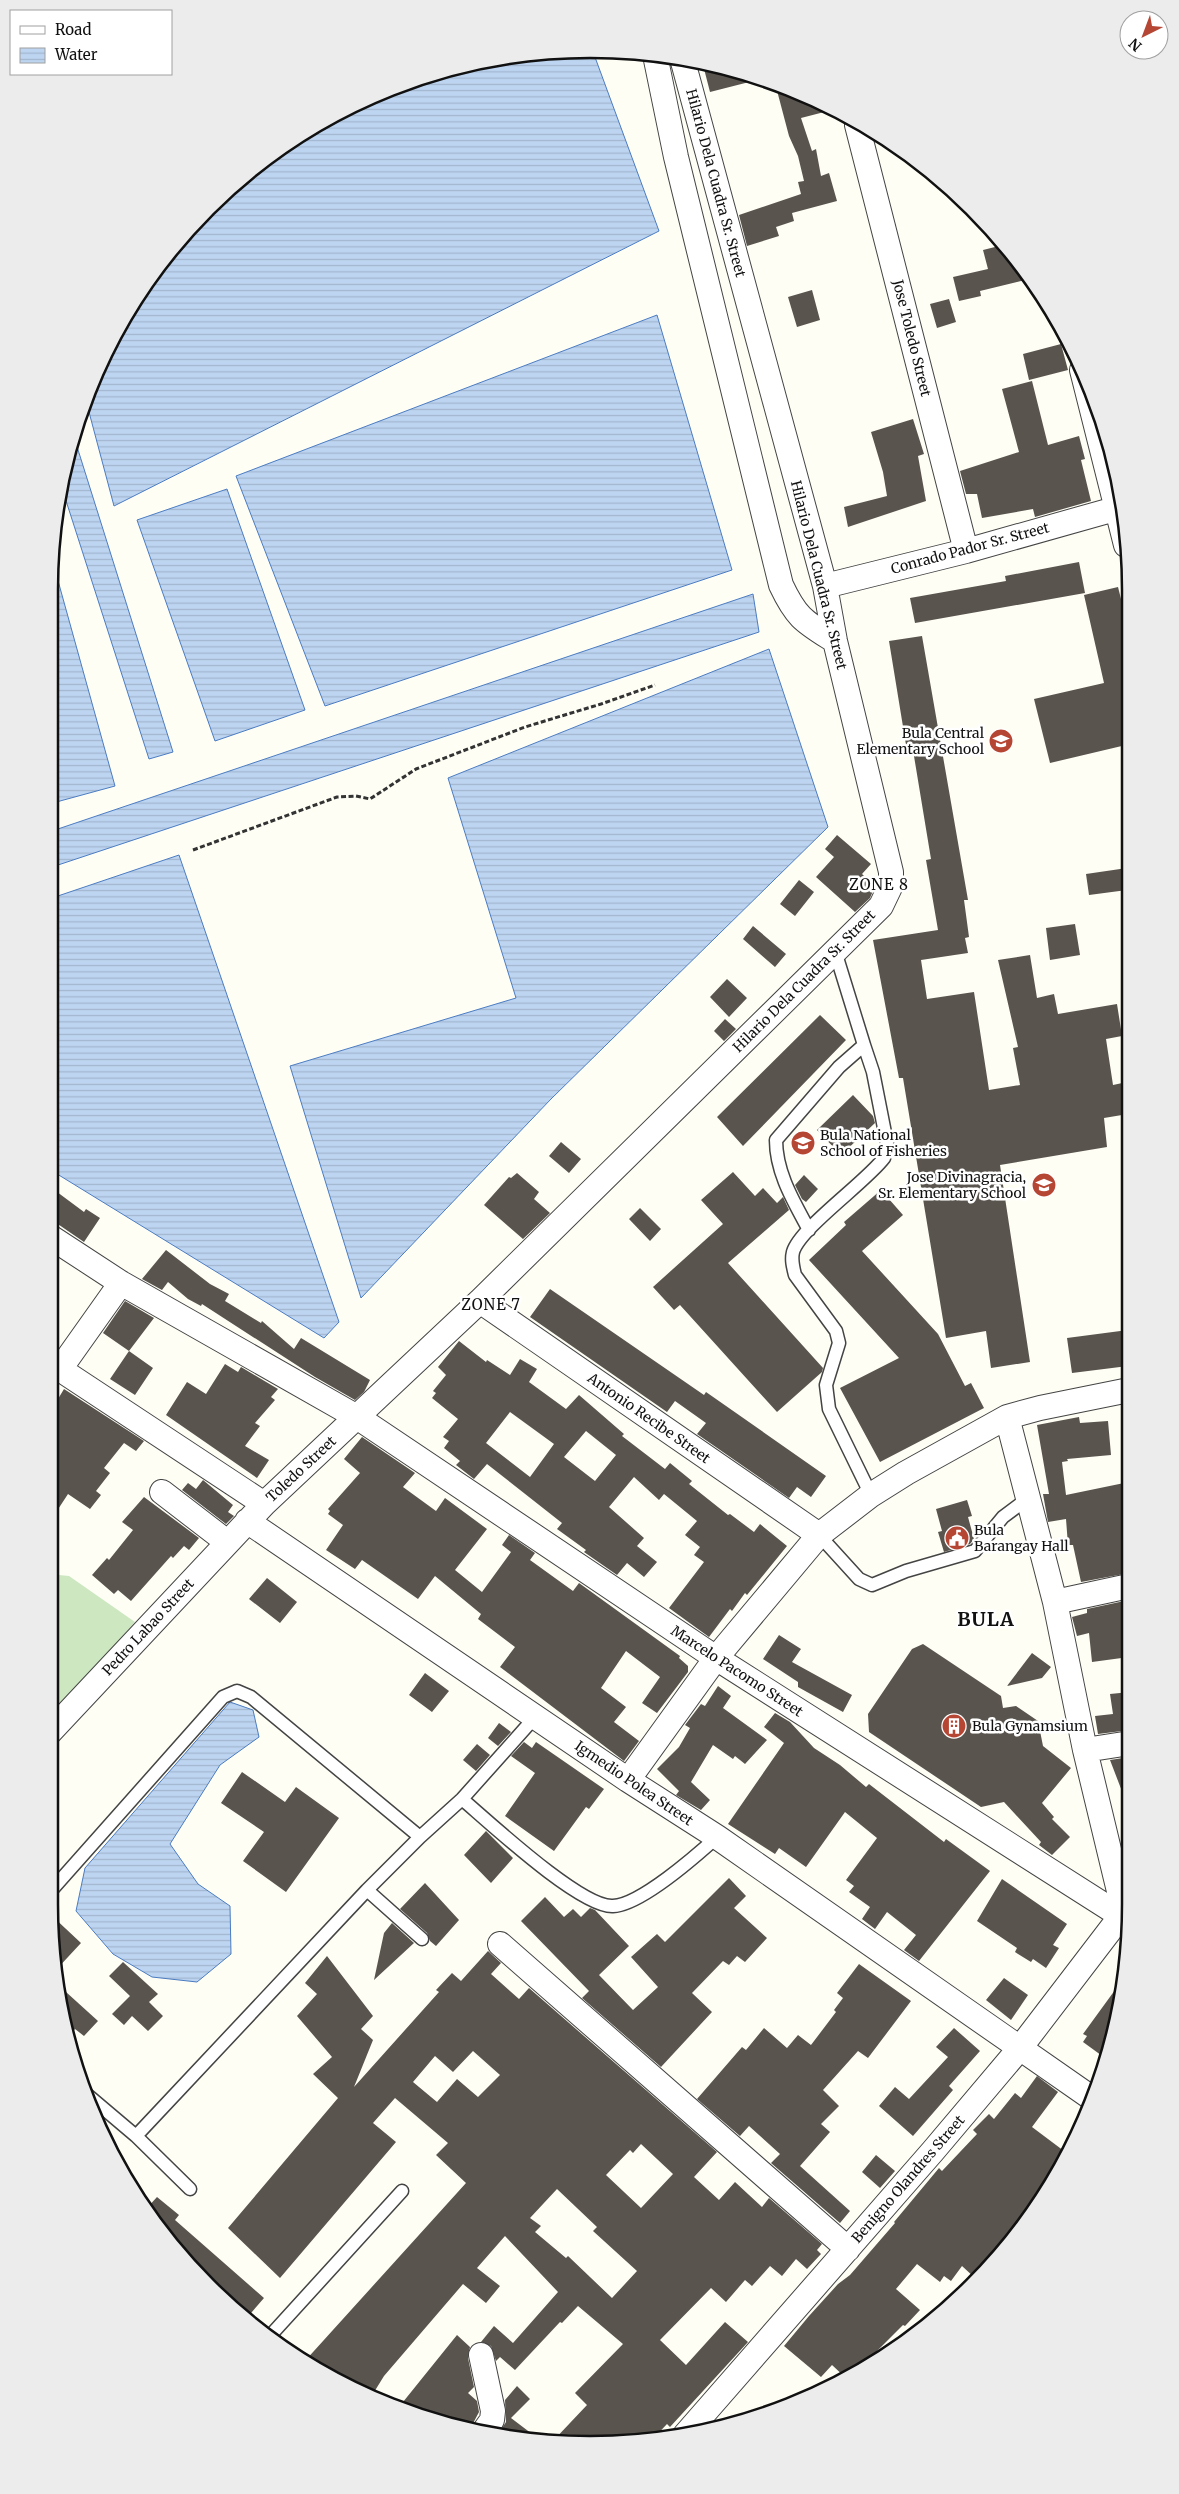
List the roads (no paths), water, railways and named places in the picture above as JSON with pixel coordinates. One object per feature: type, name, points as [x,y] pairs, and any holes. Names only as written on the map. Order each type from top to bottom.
[{"type":"street","points":[[656,62],[676,157],[782,585],[792,610],[806,622],[835,641]]},
{"type":"street","name":"Hilario Dela Cuadra Sr. Street","points":[[357,1417],[480,1301],[881,906],[887,897],[892,872],[835,641],[825,586],[684,66]]},
{"type":"street","name":"Jose Toledo Street","points":[[858,130],[966,551]]},
{"type":"street","points":[[1095,425],[1115,509]]},
{"type":"street","name":"Conrado Pador Sr. Street","points":[[825,586],[966,551],[1115,509]]},
{"type":"street","name":"Marcelo Pacomo Street","points":[[58,1242],[121,1283],[357,1417],[716,1658],[1122,1912]]},
{"type":"street","points":[[58,1361],[121,1283]]},
{"type":"street","name":"Antonio Recibe Street","points":[[480,1301],[818,1535]]},
{"type":"street","points":[[58,1369],[264,1504]]},
{"type":"street","points":[[628,1780],[716,1658],[818,1535],[871,1496],[941,1452],[1007,1418],[1040,1408],[1122,1391]]},
{"type":"street","name":"Toledo Street","points":[[247,1521],[357,1417]]},
{"type":"street","points":[[1007,1418],[1055,1602],[1085,1750],[1122,1899]]},
{"type":"street","points":[[162,1492],[227,1542]]},
{"type":"street","name":"Pedro Labao Street","points":[[58,1723],[247,1521]]},
{"type":"street","name":"Igmedio Polea Street","points":[[247,1521],[628,1780],[717,1837],[1086,2094]]},
{"type":"street","points":[[1055,1602],[1122,1588]]},
{"type":"street","points":[[1085,1750],[1122,1743]]},
{"type":"street","name":"Benigno Olandres Street","points":[[693,2426],[1020,2048],[1121,1921]]},
{"type":"street","points":[[500,1944],[848,2249]]},
{"type":"street","points":[[481,2355],[493,2411],[492,2420],[488,2426]]},
{"type":"lane","points":[[835,951],[873,1072],[887,1143],[884,1158],[809,1230],[795,1247],[792,1265],[795,1275],[836,1330],[840,1344],[826,1386],[829,1408],[871,1496]]},
{"type":"lane","points":[[809,1230],[789,1191],[776,1158],[776,1140],[844,1061],[864,1045]]},
{"type":"lane","points":[[818,1535],[859,1580],[872,1586],[906,1571],[975,1552],[1003,1517],[1027,1499]]},
{"type":"lane","points":[[58,1883],[223,1697],[237,1691],[251,1697],[420,1837]]},
{"type":"lane","points":[[136,2136],[367,1890],[420,1837],[462,1799],[536,1716]]},
{"type":"lane","points":[[462,1799],[534,1860],[572,1888],[600,1904],[613,1906],[629,1902],[658,1884],[691,1860],[717,1837]]},
{"type":"lane","points":[[367,1890],[422,1939]]},
{"type":"lane","points":[[96,2102],[136,2136],[190,2189]]},
{"type":"lane","points":[[273,2332],[402,2191]]},
{"type":"water","points":[[595,58],[659,231],[114,506],[89,411],[112,354],[147,294],[167,266],[213,213],[266,167],[294,147],[354,112],[386,98],[418,86],[486,68],[520,62]]},
{"type":"water","points":[[657,315],[732,570],[325,706],[236,476]]},
{"type":"water","points":[[77,448],[173,752],[149,759],[66,499]]},
{"type":"water","points":[[227,489],[305,710],[215,741],[137,520]]},
{"type":"water","points":[[58,581],[115,786],[58,802]]},
{"type":"water","points":[[753,594],[759,632],[58,865],[58,829]]},
{"type":"water","points":[[769,649],[828,827],[551,1099],[361,1298],[290,1066],[516,998],[448,778]]},
{"type":"water","points":[[179,855],[339,1322],[324,1338],[58,1175],[58,896]]},
{"type":"water","points":[[230,1702],[253,1710],[259,1737],[220,1765],[170,1844],[198,1884],[230,1906],[231,1954],[197,1982],[152,1977],[113,1954],[76,1911],[85,1868]]},
{"type":"place","name":"Bula Central Elementary School","points":[[1001,741]]},
{"type":"place","name":"Bula National School of Fisheries","points":[[803,1143]]},
{"type":"place","name":"Jose Divinagracia, Sr. Elementary School","points":[[1044,1185]]},
{"type":"place","name":"Bula Barangay Hall","points":[[957,1538]]},
{"type":"place","name":"Bula Gynamsium","points":[[954,1726]]},
{"type":"district","name":"ZONE 8","points":[[879,884]]},
{"type":"district","name":"ZONE 7","points":[[491,1304]]},
{"type":"district","name":"BULA","points":[[986,1619]]}]
